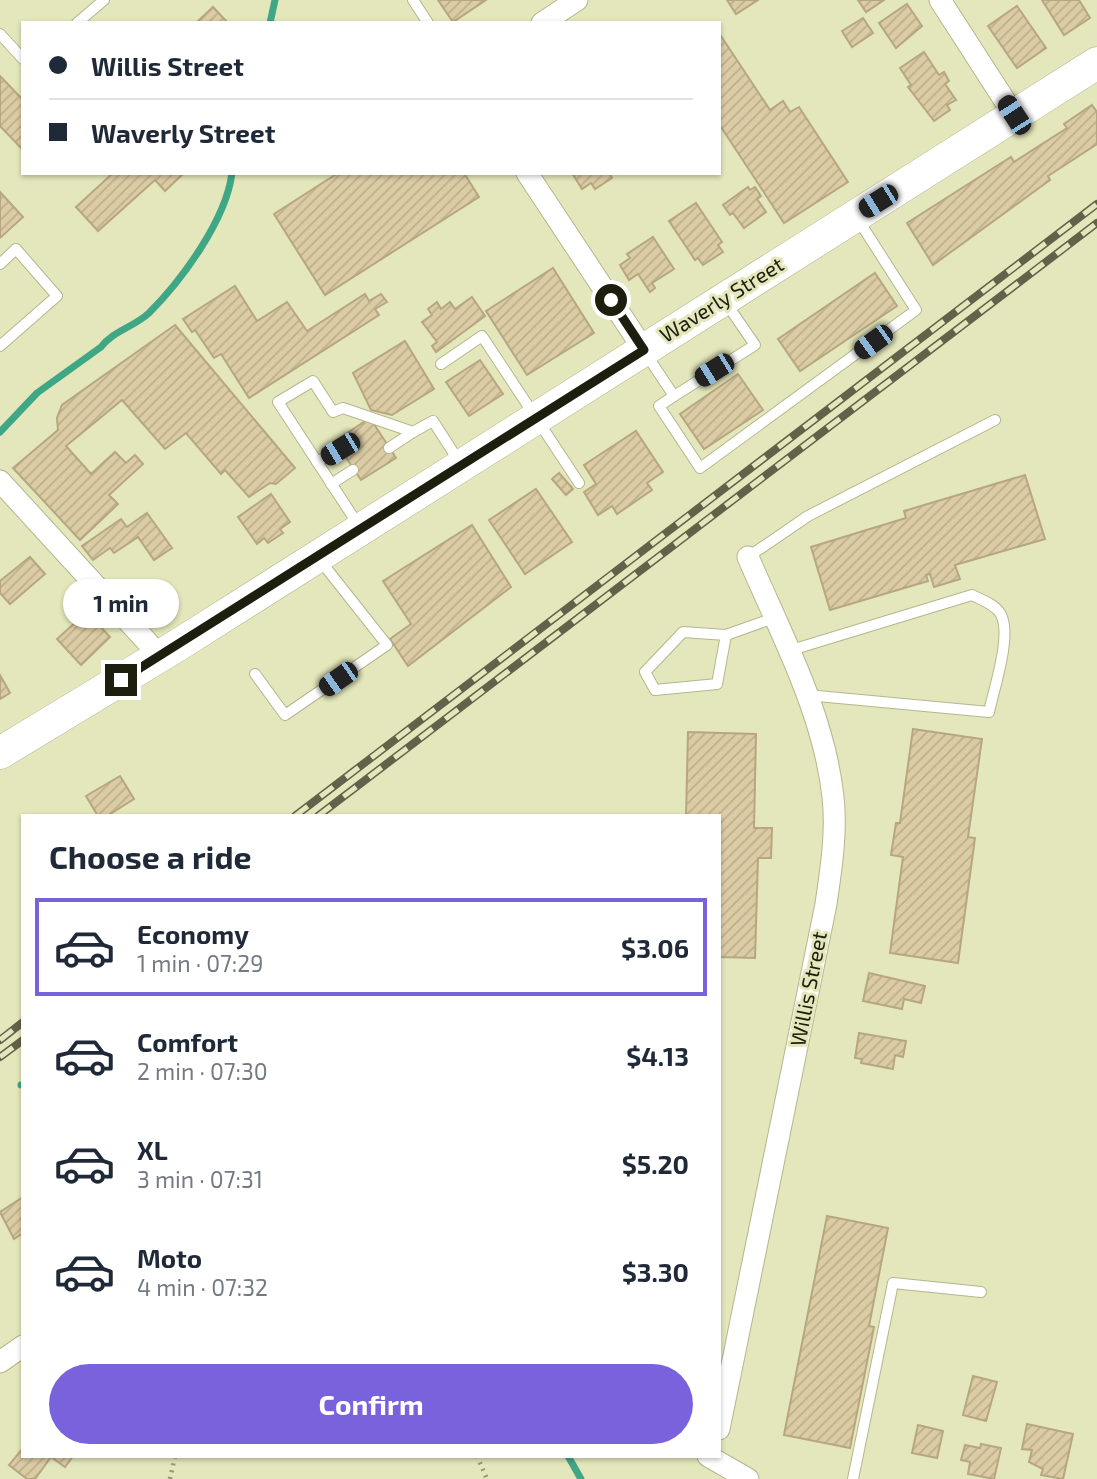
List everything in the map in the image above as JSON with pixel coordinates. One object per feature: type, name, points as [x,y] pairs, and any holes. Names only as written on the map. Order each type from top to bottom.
[{"type":"main road","name":"Waverly Street","points":[[0,753],[160,656],[1097,63]]},
{"type":"street","points":[[545,21],[577,0]]},
{"type":"street","points":[[940,0],[1014,115]]},
{"type":"street","points":[[528,175],[644,350]]},
{"type":"street","points":[[0,481],[160,656]]},
{"type":"street","name":"Willis Street","points":[[721,1419],[824,917],[831,867],[833,800],[819,729],[748,557]]},
{"type":"street","points":[[0,1362],[21,1347]]},
{"type":"street","points":[[711,1458],[748,1479]]},
{"type":"lane","points":[[79,21],[104,0]]},
{"type":"lane","points":[[413,0],[427,21]]},
{"type":"lane","points":[[0,34],[21,57]]},
{"type":"lane","points":[[723,299],[755,345],[659,406],[700,468],[916,310],[855,216]]},
{"type":"lane","points":[[0,264],[16,249],[57,296],[0,346]]},
{"type":"lane","points":[[441,364],[482,336],[579,483]]},
{"type":"lane","points":[[644,350],[674,396]]},
{"type":"lane","points":[[360,529],[278,402],[313,381],[333,412],[343,408],[380,425],[413,432]]},
{"type":"lane","points":[[748,557],[808,516],[995,420]]},
{"type":"lane","points":[[389,448],[433,421],[461,466]]},
{"type":"lane","points":[[317,462],[340,449]]},
{"type":"lane","points":[[331,484],[354,470]]},
{"type":"lane","points":[[255,674],[285,715],[387,645],[317,557]]},
{"type":"lane","points":[[788,651],[972,595],[989,603],[1000,614],[1006,631],[989,712],[807,695]]},
{"type":"lane","points":[[726,635],[717,684],[655,690],[645,672],[683,632],[726,635],[774,618]]},
{"type":"lane","points":[[853,1479],[892,1283],[981,1292]]},
{"type":"path","points":[[170,1479],[175,1458]]},
{"type":"path","points":[[478,1458],[487,1479]]},
{"type":"building","points":[[438,0],[486,0],[454,21]]},
{"type":"building","points":[[727,0],[758,0],[736,14]]},
{"type":"building","points":[[858,0],[884,0],[866,12]]},
{"type":"building","points":[[1042,0],[1079,0],[1090,18],[1064,35]]},
{"type":"building","points":[[907,4],[922,26],[896,48],[879,23]]},
{"type":"building","points":[[1017,6],[1046,48],[1017,68],[988,26]]},
{"type":"building","points":[[213,7],[226,21],[198,21]]},
{"type":"building","points":[[863,18],[873,33],[852,47],[842,31]]},
{"type":"building","points":[[721,36],[770,110],[783,101],[790,112],[799,107],[848,182],[784,223],[721,127]]},
{"type":"building","points":[[924,52],[939,75],[944,72],[949,81],[945,84],[956,100],[947,105],[950,110],[934,121],[908,87],[911,85],[900,68]]},
{"type":"building","points":[[0,76],[21,98],[21,148],[0,126]]},
{"type":"building","points":[[1092,105],[1097,112],[1097,144],[1048,176],[1050,180],[933,265],[907,223],[1011,157],[1014,162],[1067,128],[1064,124]]},
{"type":"building","points":[[111,175],[182,175],[165,191],[155,180],[98,231],[76,207]]},
{"type":"building","points":[[335,175],[465,175],[479,197],[325,295],[274,214]]},
{"type":"building","points":[[573,175],[610,175],[612,178],[595,189],[591,183],[582,189]]},
{"type":"building","points":[[748,187],[750,190],[755,187],[761,196],[757,199],[766,212],[744,228],[723,205]]},
{"type":"building","points":[[0,192],[23,217],[0,238]]},
{"type":"building","points":[[696,203],[722,242],[718,245],[723,252],[703,265],[698,258],[695,260],[669,221]]},
{"type":"building","points":[[653,237],[674,269],[652,283],[655,288],[650,292],[638,274],[629,280],[620,265],[630,258],[627,254]]},
{"type":"building","points":[[553,268],[594,333],[527,375],[486,311]]},
{"type":"building","points":[[875,273],[897,306],[800,371],[778,339]]},
{"type":"building","points":[[235,286],[257,321],[287,302],[307,331],[365,294],[369,301],[381,294],[387,302],[375,309],[379,315],[249,398],[221,354],[214,358],[195,330],[192,332],[183,319]]},
{"type":"building","points":[[472,297],[485,316],[436,352],[432,346],[437,342],[422,322],[432,315],[428,309],[437,302],[441,309],[450,302],[455,309]]},
{"type":"building","points":[[175,325],[295,468],[276,484],[270,483],[249,497],[225,470],[221,474],[186,433],[165,449],[122,400],[66,446],[91,474],[115,452],[126,463],[135,455],[143,464],[109,495],[118,504],[80,540],[13,468],[58,430],[57,418],[62,405]]},
{"type":"building","points":[[405,341],[434,389],[392,415],[371,410],[353,373]]},
{"type":"building","points":[[480,360],[503,394],[469,416],[446,382]]},
{"type":"building","points":[[738,374],[763,410],[704,449],[680,414]]},
{"type":"building","points":[[370,418],[396,458],[361,480],[335,441]]},
{"type":"building","points":[[636,431],[663,472],[647,483],[652,490],[617,514],[612,506],[598,515],[584,492],[596,484],[584,465]]},
{"type":"building","points":[[559,473],[573,489],[566,495],[552,479]]},
{"type":"building","points":[[1025,475],[1045,539],[955,565],[960,579],[934,587],[930,574],[926,575],[928,581],[830,610],[811,547],[906,518],[904,511]]},
{"type":"building","points":[[536,489],[572,542],[525,574],[489,520]]},
{"type":"building","points":[[271,494],[290,522],[280,529],[283,533],[268,543],[264,538],[257,544],[238,517]]},
{"type":"building","points":[[147,513],[172,548],[154,560],[138,537],[114,553],[110,548],[93,560],[82,546],[121,519],[127,527]]},
{"type":"building","points":[[472,525],[511,587],[408,666],[390,639],[411,624],[383,581]]},
{"type":"building","points":[[30,557],[45,574],[10,604],[0,593],[0,581]]},
{"type":"building","points":[[87,612],[110,637],[81,665],[57,639]]},
{"type":"building","points":[[0,675],[10,693],[0,699]]},
{"type":"building","points":[[913,729],[982,739],[968,837],[975,838],[958,963],[890,953],[903,857],[891,855],[896,823],[900,823]]},
{"type":"building","points":[[688,732],[756,734],[754,828],[772,828],[771,858],[758,858],[755,958],[721,957],[721,814],[686,814]]},
{"type":"building","points":[[120,776],[134,799],[110,814],[97,814],[86,796]]},
{"type":"building","points":[[869,973],[925,986],[921,1003],[904,999],[902,1009],[863,1001]]},
{"type":"building","points":[[859,1033],[906,1041],[903,1057],[895,1055],[893,1069],[861,1063],[862,1059],[855,1058]]},
{"type":"building","points":[[21,1198],[21,1234],[14,1239],[0,1212]]},
{"type":"building","points":[[827,1216],[888,1228],[869,1326],[874,1327],[850,1448],[784,1435]]},
{"type":"building","points":[[973,1376],[997,1382],[986,1421],[963,1415]]},
{"type":"building","points":[[1027,1424],[1073,1434],[1063,1479],[1041,1475],[1043,1469],[1029,1462],[1032,1450],[1022,1449]]},
{"type":"building","points":[[918,1425],[943,1431],[937,1458],[912,1453]]},
{"type":"building","points":[[981,1444],[1001,1448],[994,1479],[968,1474],[970,1462],[961,1460],[965,1445],[980,1448]]},
{"type":"building","points":[[21,1450],[21,1458],[50,1458],[35,1479],[27,1479],[9,1465]]},
{"type":"building","points":[[52,1458],[72,1458],[65,1467]]},
{"type":"waterway","points":[[270,21],[275,0]]},
{"type":"waterway","points":[[0,432],[37,393],[111,337],[143,318],[162,299],[188,267],[212,229],[228,191],[232,175]]},
{"type":"waterway","points":[[569,1458],[581,1479]]},
{"type":"railway","points":[[298,814],[1097,204]]},
{"type":"railway","points":[[321,814],[1097,223]]},
{"type":"railway","points":[[0,1040],[21,1024]]},
{"type":"railway","points":[[0,1057],[21,1041]]},
{"type":"route","points":[[121,680],[644,350],[611,300]]}]
